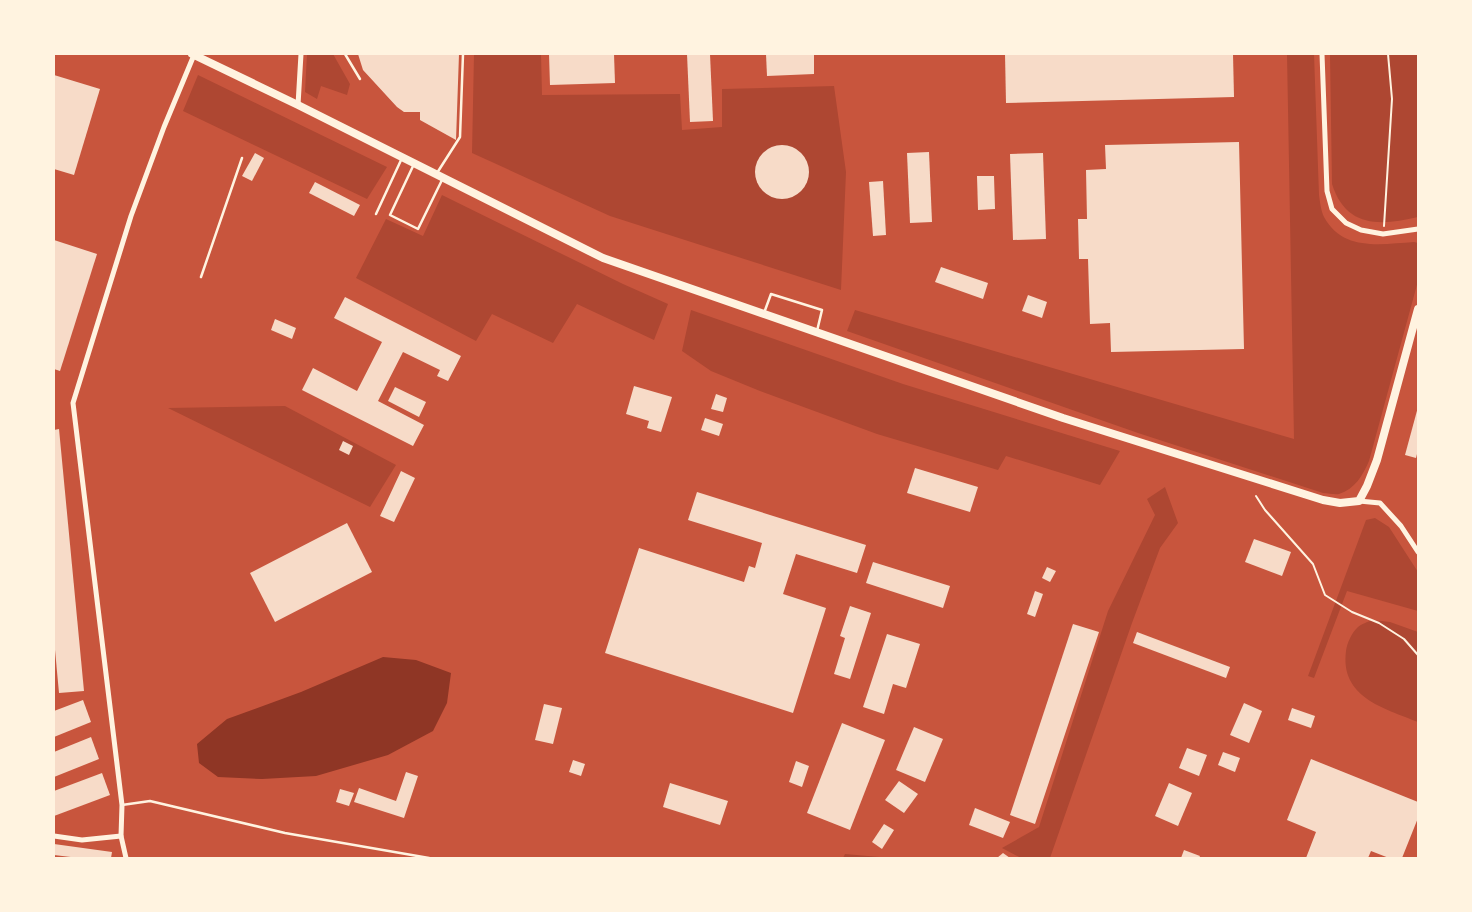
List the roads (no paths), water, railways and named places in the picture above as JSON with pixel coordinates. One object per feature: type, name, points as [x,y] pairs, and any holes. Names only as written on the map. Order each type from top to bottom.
[{"type":"main road","points":[[193,54],[603,258],[1062,418],[1323,500],[1340,503],[1359,501],[1367,486],[1377,460],[1418,309]]},
{"type":"street","points":[[126,858],[121,836],[122,805],[73,403],[130,216],[193,54]]},
{"type":"street","points":[[298,105],[301,54]]},
{"type":"street","points":[[1322,54],[1327,191],[1332,209],[1346,223],[1361,230],[1383,234],[1418,229]]},
{"type":"street","points":[[1359,501],[1380,503],[1401,526],[1418,552]]},
{"type":"street","points":[[54,836],[82,840],[121,836]]},
{"type":"lane","points":[[345,54],[360,79]]},
{"type":"lane","points":[[414,163],[390,215],[418,229],[440,176],[460,137],[463,54]]},
{"type":"lane","points":[[376,214],[403,157]]},
{"type":"lane","points":[[201,277],[242,158]]},
{"type":"lane","points":[[763,314],[771,294],[822,310],[817,333]]},
{"type":"lane","points":[[122,805],[150,801],[285,833],[429,858]]}]
